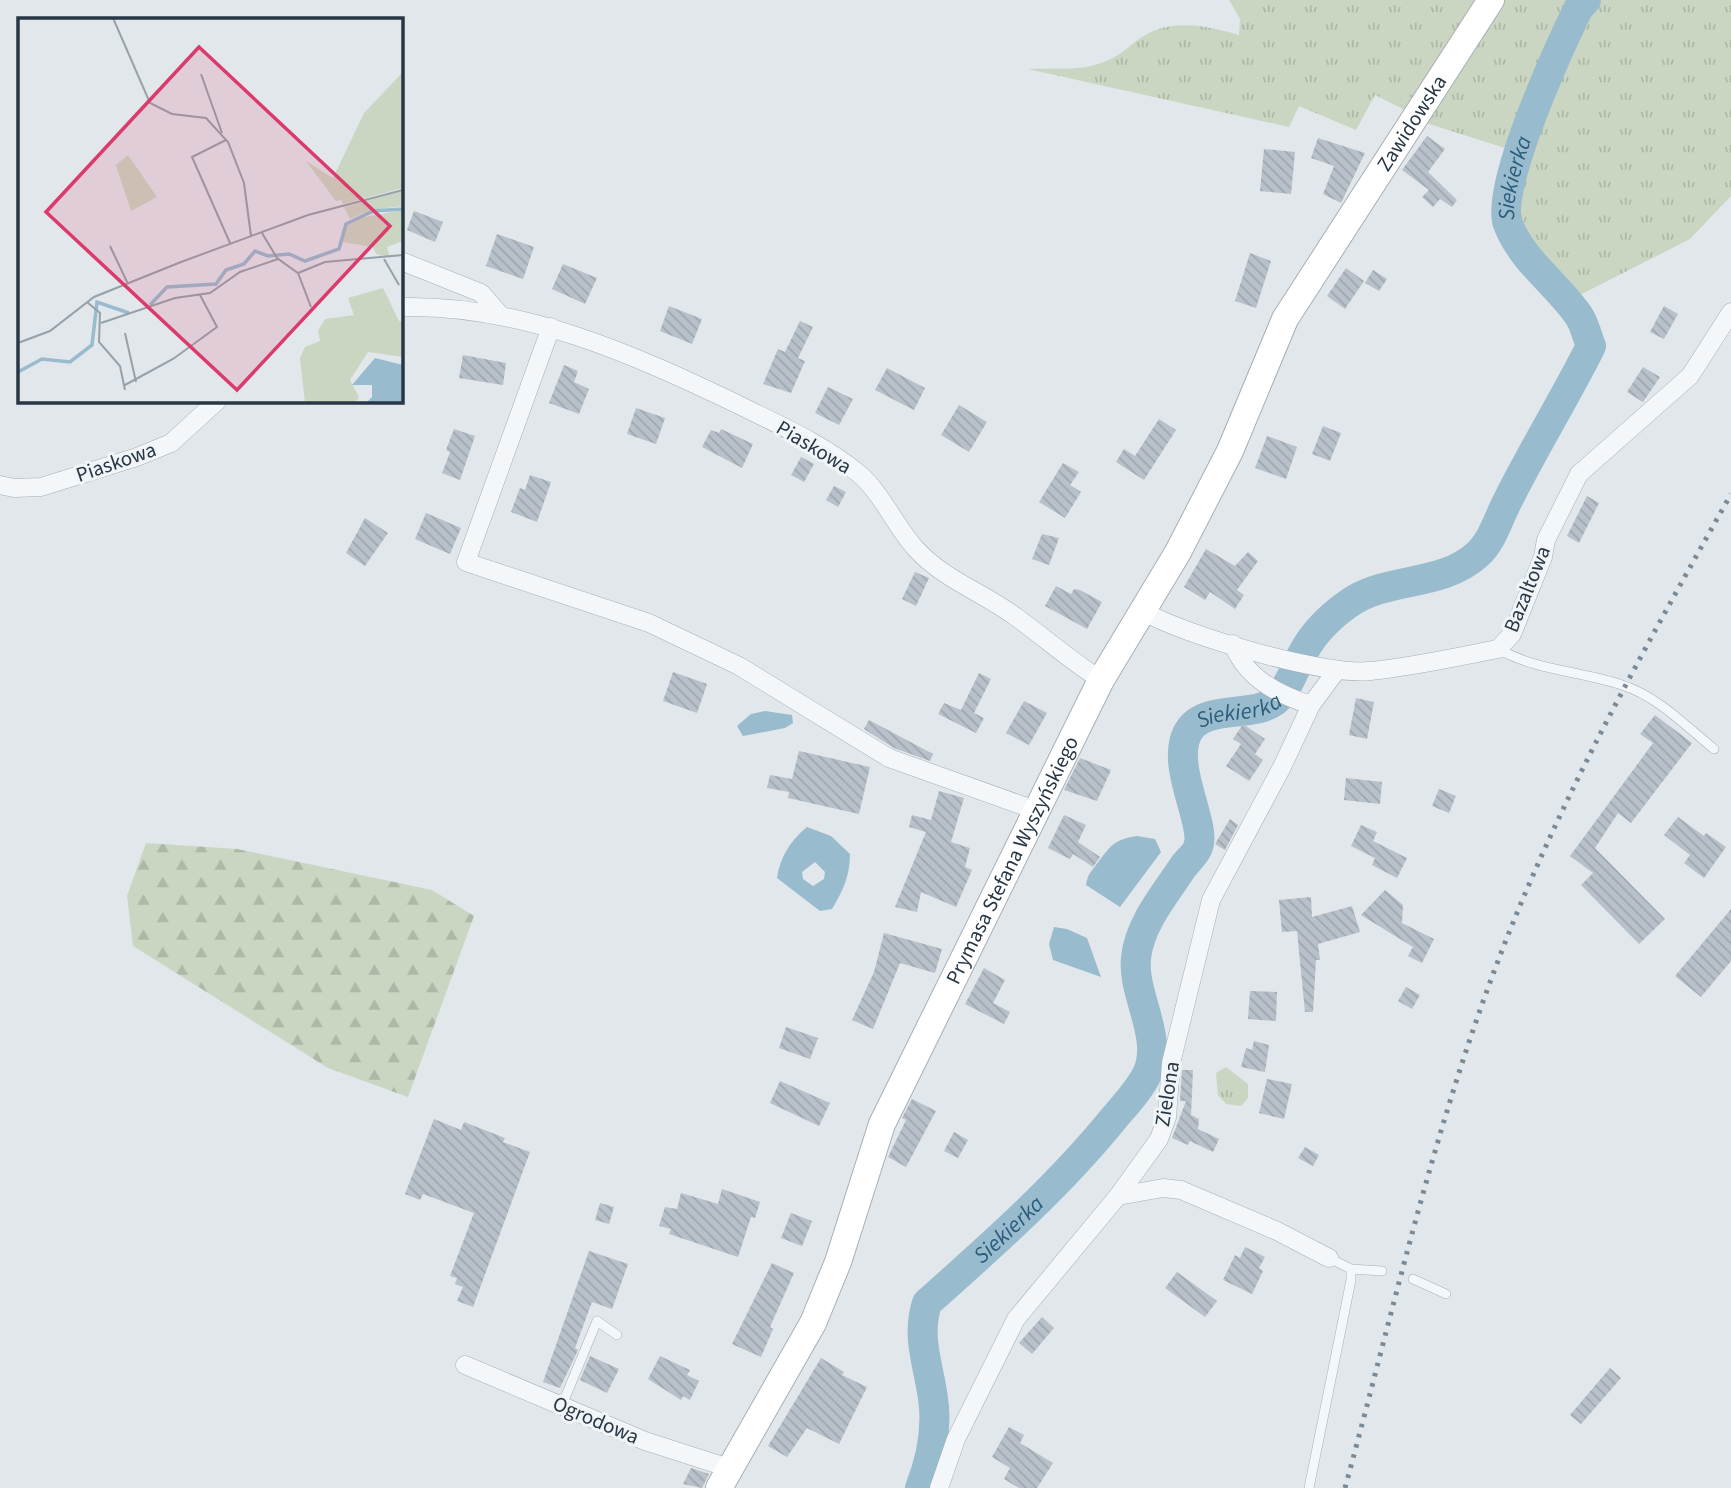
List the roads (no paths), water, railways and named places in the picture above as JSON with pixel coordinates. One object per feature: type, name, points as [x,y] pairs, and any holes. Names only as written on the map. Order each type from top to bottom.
[{"type":"main road","name":"Zawidowska","points":[[1332,246],[1491,0]]},
{"type":"main road","name":"Prymasa Stefana Wyszyńskiego","points":[[724,1478],[813,1323],[838,1262],[883,1124],[1035,810],[1101,680],[1178,552],[1231,447],[1286,320],[1332,246]]},
{"type":"street","points":[[402,261],[481,293],[501,316]]},
{"type":"street","name":"Piaskowa","points":[[402,307],[501,316],[551,327],[609,347],[675,375],[790,430],[833,455],[866,481],[917,550],[954,579],[1015,616],[1066,658],[1101,680]]},
{"type":"street","name":"Bazaltowa","points":[[1143,611],[1171,627],[1331,669],[1369,671],[1498,649],[1512,634],[1543,557],[1546,540],[1578,474],[1690,376],[1731,312]]},
{"type":"street","points":[[551,327],[466,562],[649,623],[739,666],[889,758],[1035,810]]},
{"type":"street","name":"Piaskowa","points":[[0,485],[14,488],[41,486],[137,457],[171,443],[216,402]]},
{"type":"street","points":[[1233,644],[1246,670],[1291,699],[1311,705]]},
{"type":"street","name":"Zielona","points":[[939,1488],[956,1439],[1016,1319],[1118,1196],[1164,1127],[1171,1063],[1211,901],[1331,669]]},
{"type":"street","points":[[1118,1196],[1163,1188],[1181,1190],[1277,1231],[1329,1258]]},
{"type":"street","name":"Ogrodowa","points":[[465,1365],[645,1441],[724,1478]]},
{"type":"lane","points":[[1498,649],[1517,660],[1555,672],[1624,685],[1661,706],[1714,749]]},
{"type":"lane","points":[[1329,1258],[1351,1269],[1382,1270]]},
{"type":"lane","points":[[1309,1488],[1351,1269]]},
{"type":"lane","points":[[1413,1279],[1446,1294]]},
{"type":"lane","points":[[562,1405],[597,1321],[617,1335]]},
{"type":"water","points":[[765,711],[792,715],[793,723],[785,728],[743,736],[737,726],[751,714]]},
{"type":"water","points":[[807,827],[831,836],[850,854],[845,883],[832,909],[820,911],[777,878],[783,856]],"holes":[[[815,862],[825,872],[824,879],[813,886],[803,879],[802,872]]]},
{"type":"water","points":[[1137,836],[1155,839],[1161,852],[1120,907],[1086,885],[1091,872],[1113,845]]},
{"type":"water","points":[[1054,927],[1067,929],[1087,938],[1101,977],[1053,960],[1049,944]]},
{"type":"waterway","name":"Siekierka","points":[[920,1488],[929,1459],[934,1428],[934,1407],[923,1342],[927,1303],[1071,1167],[1132,1096],[1148,1072],[1152,1044],[1138,986],[1136,958],[1147,922],[1198,847],[1198,825],[1183,763],[1187,734],[1194,724],[1204,718],[1253,709],[1275,701],[1288,684],[1313,638],[1329,619],[1348,604],[1379,589],[1447,572],[1478,554],[1491,537],[1516,484],[1591,346],[1579,316],[1531,261],[1514,237],[1508,224],[1506,206],[1510,181],[1531,117],[1569,27],[1586,0]]},
{"type":"railway","points":[[1345,1488],[1415,1222],[1453,1090],[1498,961],[1522,900],[1577,781],[1636,665],[1731,494]]}]
